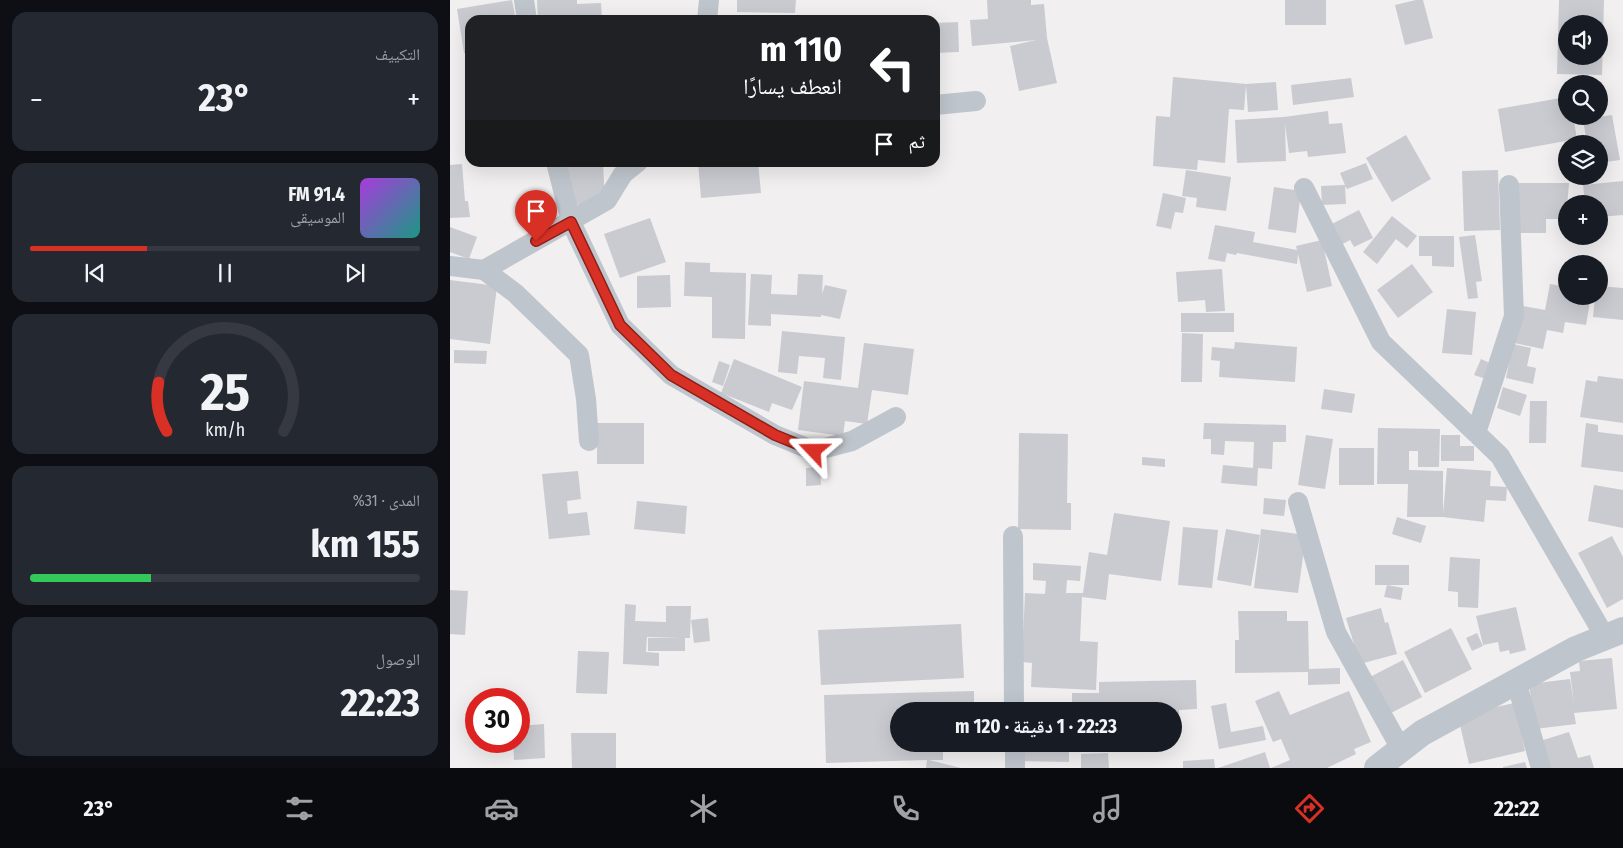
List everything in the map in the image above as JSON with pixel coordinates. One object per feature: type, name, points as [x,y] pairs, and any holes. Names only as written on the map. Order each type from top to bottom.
[{"type":"street","points":[[524,0],[526,15]]},
{"type":"street","points":[[708,15],[709,0]]},
{"type":"street","points":[[940,105],[976,102]]},
{"type":"street","points":[[557,167],[571,222],[620,325],[671,375],[775,435],[814,451],[852,441],[896,416]]},
{"type":"street","points":[[484,270],[607,200],[623,174],[632,167]]},
{"type":"street","points":[[1476,433],[1514,316],[1509,185]]},
{"type":"street","points":[[1304,188],[1381,342],[1500,456],[1614,634],[1576,649],[1422,733],[1378,768]]},
{"type":"street","points":[[450,266],[484,270],[515,292],[579,355],[586,398],[589,441]]},
{"type":"street","points":[[1298,502],[1336,632],[1402,749]]},
{"type":"street","points":[[1013,536],[1014,702]]},
{"type":"street","points":[[1516,681],[1542,768]]},
{"type":"street","points":[[1015,752],[1015,768]]},
{"type":"building","points":[[512,0],[515,15],[465,15],[464,53],[457,9]]},
{"type":"building","points":[[537,0],[577,0],[577,4],[601,3],[602,15],[538,15]]},
{"type":"building","points":[[737,0],[796,0],[795,13],[737,12]]},
{"type":"building","points":[[987,0],[1031,0],[1031,5],[1044,4],[1047,38],[1057,83],[1019,91],[1010,46],[1036,40],[972,46],[970,20],[988,19]]},
{"type":"building","points":[[1285,0],[1326,0],[1326,25],[1285,25]]},
{"type":"building","points":[[1423,0],[1433,38],[1405,45],[1395,5]]},
{"type":"building","points":[[1559,0],[1604,0],[1604,15],[1559,15]]},
{"type":"building","points":[[958,22],[959,52],[940,53],[940,23]]},
{"type":"building","points":[[1558,37],[1558,65],[1602,65],[1602,75],[1557,74]]},
{"type":"building","points":[[1173,77],[1246,84],[1276,82],[1278,110],[1248,112],[1246,85],[1244,110],[1229,109],[1225,163],[1198,160],[1197,170],[1153,166],[1156,116],[1170,117]]},
{"type":"building","points":[[1351,78],[1354,97],[1293,105],[1291,85]]},
{"type":"building","points":[[1558,98],[1558,125],[1575,125],[1576,135],[1558,135],[1558,142],[1505,152],[1498,109]]},
{"type":"building","points":[[1328,111],[1329,124],[1342,123],[1346,153],[1308,157],[1307,151],[1289,153],[1285,124],[1286,161],[1237,163],[1235,120],[1284,117]]},
{"type":"building","points":[[1612,115],[1620,160],[1608,162],[1608,135],[1586,135],[1584,125],[1608,125],[1608,116]]},
{"type":"building","points":[[1406,135],[1431,179],[1392,202],[1366,158]]},
{"type":"building","points":[[1366,163],[1373,179],[1347,189],[1345,186],[1346,204],[1322,205],[1321,186],[1345,185],[1340,173]]},
{"type":"building","points":[[462,164],[465,201],[468,201],[470,217],[450,218],[450,165]]},
{"type":"building","points":[[567,167],[603,167],[605,204],[569,205]]},
{"type":"building","points":[[698,167],[758,167],[761,193],[701,198]]},
{"type":"building","points":[[1186,170],[1231,177],[1226,211],[1196,207],[1197,198],[1182,196]]},
{"type":"building","points":[[1498,170],[1500,230],[1464,231],[1462,171]]},
{"type":"building","points":[[1623,181],[1623,215],[1608,216],[1608,195],[1584,195],[1583,185],[1608,185],[1608,182]]},
{"type":"building","points":[[1516,183],[1558,183],[1558,185],[1569,185],[1568,195],[1558,195],[1558,219],[1546,219],[1546,233],[1516,233]]},
{"type":"building","points":[[1274,187],[1301,191],[1296,233],[1268,229]]},
{"type":"building","points":[[1163,193],[1186,198],[1183,213],[1175,212],[1171,229],[1156,226]]},
{"type":"building","points":[[1359,210],[1373,238],[1354,247],[1350,240],[1339,246],[1328,226]]},
{"type":"building","points":[[1392,216],[1417,236],[1407,248],[1396,239],[1377,264],[1363,252]]},
{"type":"building","points":[[650,218],[666,262],[620,278],[604,234]]},
{"type":"building","points":[[1215,225],[1255,232],[1253,242],[1297,250],[1296,246],[1322,240],[1332,286],[1307,292],[1298,254],[1297,264],[1237,253],[1236,255],[1227,253],[1225,262],[1208,259]]},
{"type":"building","points":[[450,227],[477,237],[469,259],[450,252]]},
{"type":"building","points":[[1475,235],[1482,281],[1476,282],[1478,298],[1468,299],[1459,237]]},
{"type":"building","points":[[1419,236],[1454,236],[1454,267],[1432,266],[1432,256],[1419,256]]},
{"type":"building","points":[[685,262],[710,263],[710,272],[746,273],[745,339],[712,338],[712,297],[684,296]]},
{"type":"building","points":[[1412,264],[1433,292],[1398,318],[1377,290]]},
{"type":"building","points":[[1222,269],[1225,311],[1206,312],[1205,300],[1178,302],[1176,272]]},
{"type":"building","points":[[751,274],[772,275],[771,294],[797,295],[798,274],[823,275],[822,294],[825,285],[847,290],[840,319],[821,315],[821,317],[771,314],[771,326],[748,325]]},
{"type":"building","points":[[670,275],[671,307],[637,308],[637,276]]},
{"type":"building","points":[[450,280],[497,286],[490,344],[450,339]]},
{"type":"building","points":[[1550,284],[1558,286],[1558,305],[1589,305],[1586,325],[1565,322],[1563,333],[1547,330],[1543,349],[1510,342],[1517,305],[1545,310]]},
{"type":"building","points":[[1608,287],[1623,288],[1623,320],[1593,317],[1594,305],[1608,305]]},
{"type":"building","points":[[1447,309],[1476,312],[1472,355],[1442,353]]},
{"type":"building","points":[[1181,313],[1234,313],[1234,332],[1181,332]]},
{"type":"building","points":[[782,331],[845,337],[841,380],[823,378],[825,358],[799,356],[797,374],[778,372]]},
{"type":"building","points":[[1182,333],[1203,334],[1202,382],[1181,382]]},
{"type":"building","points":[[1235,342],[1297,347],[1295,382],[1219,377],[1220,361],[1211,360],[1212,347],[1234,349]]},
{"type":"building","points":[[864,343],[914,349],[908,395],[872,390],[867,424],[845,421],[843,436],[798,430],[804,381],[858,388]]},
{"type":"building","points":[[1513,344],[1531,348],[1527,366],[1536,368],[1533,384],[1506,378]]},
{"type":"building","points":[[454,350],[487,351],[486,364],[454,363]]},
{"type":"building","points":[[734,359],[802,387],[792,410],[772,403],[769,412],[721,393]]},
{"type":"building","points":[[1481,359],[1492,364],[1486,379],[1474,375]]},
{"type":"building","points":[[719,361],[730,365],[723,386],[712,382]]},
{"type":"building","points":[[1598,376],[1623,379],[1623,423],[1580,417],[1586,380],[1597,382]]},
{"type":"building","points":[[1503,387],[1527,395],[1520,416],[1497,408]]},
{"type":"building","points":[[1324,389],[1355,394],[1352,413],[1321,409]]},
{"type":"building","points":[[1530,401],[1547,401],[1546,443],[1529,443]]},
{"type":"building","points":[[597,423],[644,423],[644,464],[597,464]]},
{"type":"building","points":[[1204,423],[1286,425],[1286,442],[1273,442],[1272,469],[1258,468],[1257,486],[1221,483],[1223,465],[1253,468],[1254,442],[1225,441],[1224,455],[1211,454],[1211,439],[1203,439]]},
{"type":"building","points":[[1586,423],[1598,425],[1598,432],[1623,435],[1623,472],[1581,467]]},
{"type":"building","points":[[1378,428],[1440,429],[1439,467],[1418,467],[1418,451],[1409,451],[1409,470],[1443,471],[1443,514],[1447,468],[1491,471],[1490,486],[1507,487],[1506,501],[1486,500],[1484,522],[1443,517],[1407,517],[1408,484],[1377,484]]},
{"type":"building","points":[[1019,433],[1068,434],[1067,503],[1071,503],[1071,530],[1018,529]]},
{"type":"building","points":[[1306,435],[1333,439],[1325,489],[1298,485]]},
{"type":"building","points":[[1441,435],[1460,435],[1460,446],[1474,446],[1474,461],[1441,461]]},
{"type":"building","points":[[1339,448],[1374,448],[1374,485],[1339,485]]},
{"type":"building","points":[[1142,457],[1165,459],[1165,467],[1142,465]]},
{"type":"building","points":[[820,467],[821,485],[806,486],[806,468]]},
{"type":"building","points":[[578,471],[581,499],[567,501],[568,514],[587,512],[590,535],[549,539],[542,474]]},
{"type":"building","points":[[1594,485],[1623,490],[1623,528],[1588,521]]},
{"type":"building","points":[[1264,498],[1286,500],[1284,516],[1263,514]]},
{"type":"building","points":[[637,501],[687,506],[685,534],[634,529]]},
{"type":"building","points":[[1114,513],[1170,521],[1161,581],[1109,574],[1106,600],[1082,597],[1080,641],[1098,642],[1096,690],[1031,687],[1032,663],[1022,662],[1025,593],[1045,594],[1046,581],[1033,580],[1033,563],[1081,566],[1080,581],[1067,580],[1066,593],[1083,593],[1089,552],[1107,555]]},
{"type":"building","points":[[1397,517],[1426,526],[1421,543],[1392,534]]},
{"type":"building","points":[[1183,527],[1218,530],[1212,588],[1178,585]]},
{"type":"building","points":[[1226,529],[1260,535],[1251,586],[1217,580]]},
{"type":"building","points":[[1261,529],[1306,535],[1298,593],[1254,588]]},
{"type":"building","points":[[1612,536],[1623,557],[1623,599],[1607,608],[1578,553]]},
{"type":"building","points":[[1450,557],[1480,559],[1478,608],[1458,607],[1458,592],[1448,591]]},
{"type":"building","points":[[1375,565],[1409,565],[1409,585],[1375,585]]},
{"type":"building","points":[[1387,585],[1403,588],[1401,600],[1384,597]]},
{"type":"building","points":[[450,590],[468,591],[465,635],[450,634]]},
{"type":"building","points":[[625,604],[636,605],[635,621],[666,622],[666,606],[691,606],[690,638],[685,638],[685,651],[648,651],[648,638],[680,638],[647,637],[646,652],[659,653],[659,666],[623,664]]},
{"type":"building","points":[[1516,607],[1526,650],[1510,654],[1509,650],[1500,652],[1498,642],[1483,645],[1476,616]]},
{"type":"building","points":[[1381,608],[1385,623],[1388,622],[1397,654],[1360,664],[1346,618]]},
{"type":"building","points":[[1238,611],[1287,611],[1287,621],[1308,621],[1309,669],[1340,668],[1340,684],[1308,685],[1308,672],[1235,673],[1235,640],[1239,640]]},
{"type":"building","points":[[708,618],[710,641],[694,643],[691,620]]},
{"type":"building","points":[[961,624],[964,678],[821,685],[818,630]]},
{"type":"building","points":[[1451,628],[1472,669],[1425,693],[1404,652]]},
{"type":"building","points":[[1477,633],[1483,646],[1472,651],[1466,638]]},
{"type":"building","points":[[578,651],[609,652],[607,694],[576,693]]},
{"type":"building","points":[[1612,658],[1617,709],[1574,713],[1576,724],[1535,729],[1529,684],[1570,679],[1574,704],[1570,672],[1580,671],[1579,661]]},
{"type":"building","points":[[1403,660],[1422,697],[1389,714],[1370,677]]},
{"type":"building","points":[[1196,680],[1197,709],[1182,710],[1182,702],[1072,702],[1072,693],[1099,693],[1099,682]]},
{"type":"building","points":[[974,691],[974,702],[890,702],[890,752],[943,752],[943,760],[929,760],[961,768],[926,768],[927,760],[826,763],[824,695]]},
{"type":"building","points":[[1279,691],[1290,715],[1349,691],[1371,742],[1354,749],[1356,754],[1327,768],[1271,768],[1290,760],[1281,739],[1273,742],[1255,701]]},
{"type":"building","points":[[1226,703],[1231,732],[1263,726],[1266,740],[1219,749],[1211,706]]},
{"type":"building","points":[[1514,703],[1525,751],[1469,764],[1458,716]]},
{"type":"building","points":[[544,724],[545,758],[514,760],[514,753],[530,753],[530,725]]},
{"type":"building","points":[[1569,732],[1578,758],[1590,755],[1594,768],[1549,768],[1540,741]]},
{"type":"building","points":[[571,733],[616,733],[616,768],[572,768]]},
{"type":"building","points":[[1018,752],[1069,752],[1069,762],[1018,761]]},
{"type":"building","points":[[1265,752],[1270,768],[1218,768]]},
{"type":"building","points":[[1108,753],[1109,768],[1081,768],[1081,754]]},
{"type":"building","points":[[1214,759],[1215,768],[1183,768],[1183,761]]},
{"type":"building","points":[[1525,762],[1527,768],[1503,768],[1503,767]]},
{"type":"route","points":[[536,241],[571,222],[620,325],[671,375],[775,435],[814,451]]}]
